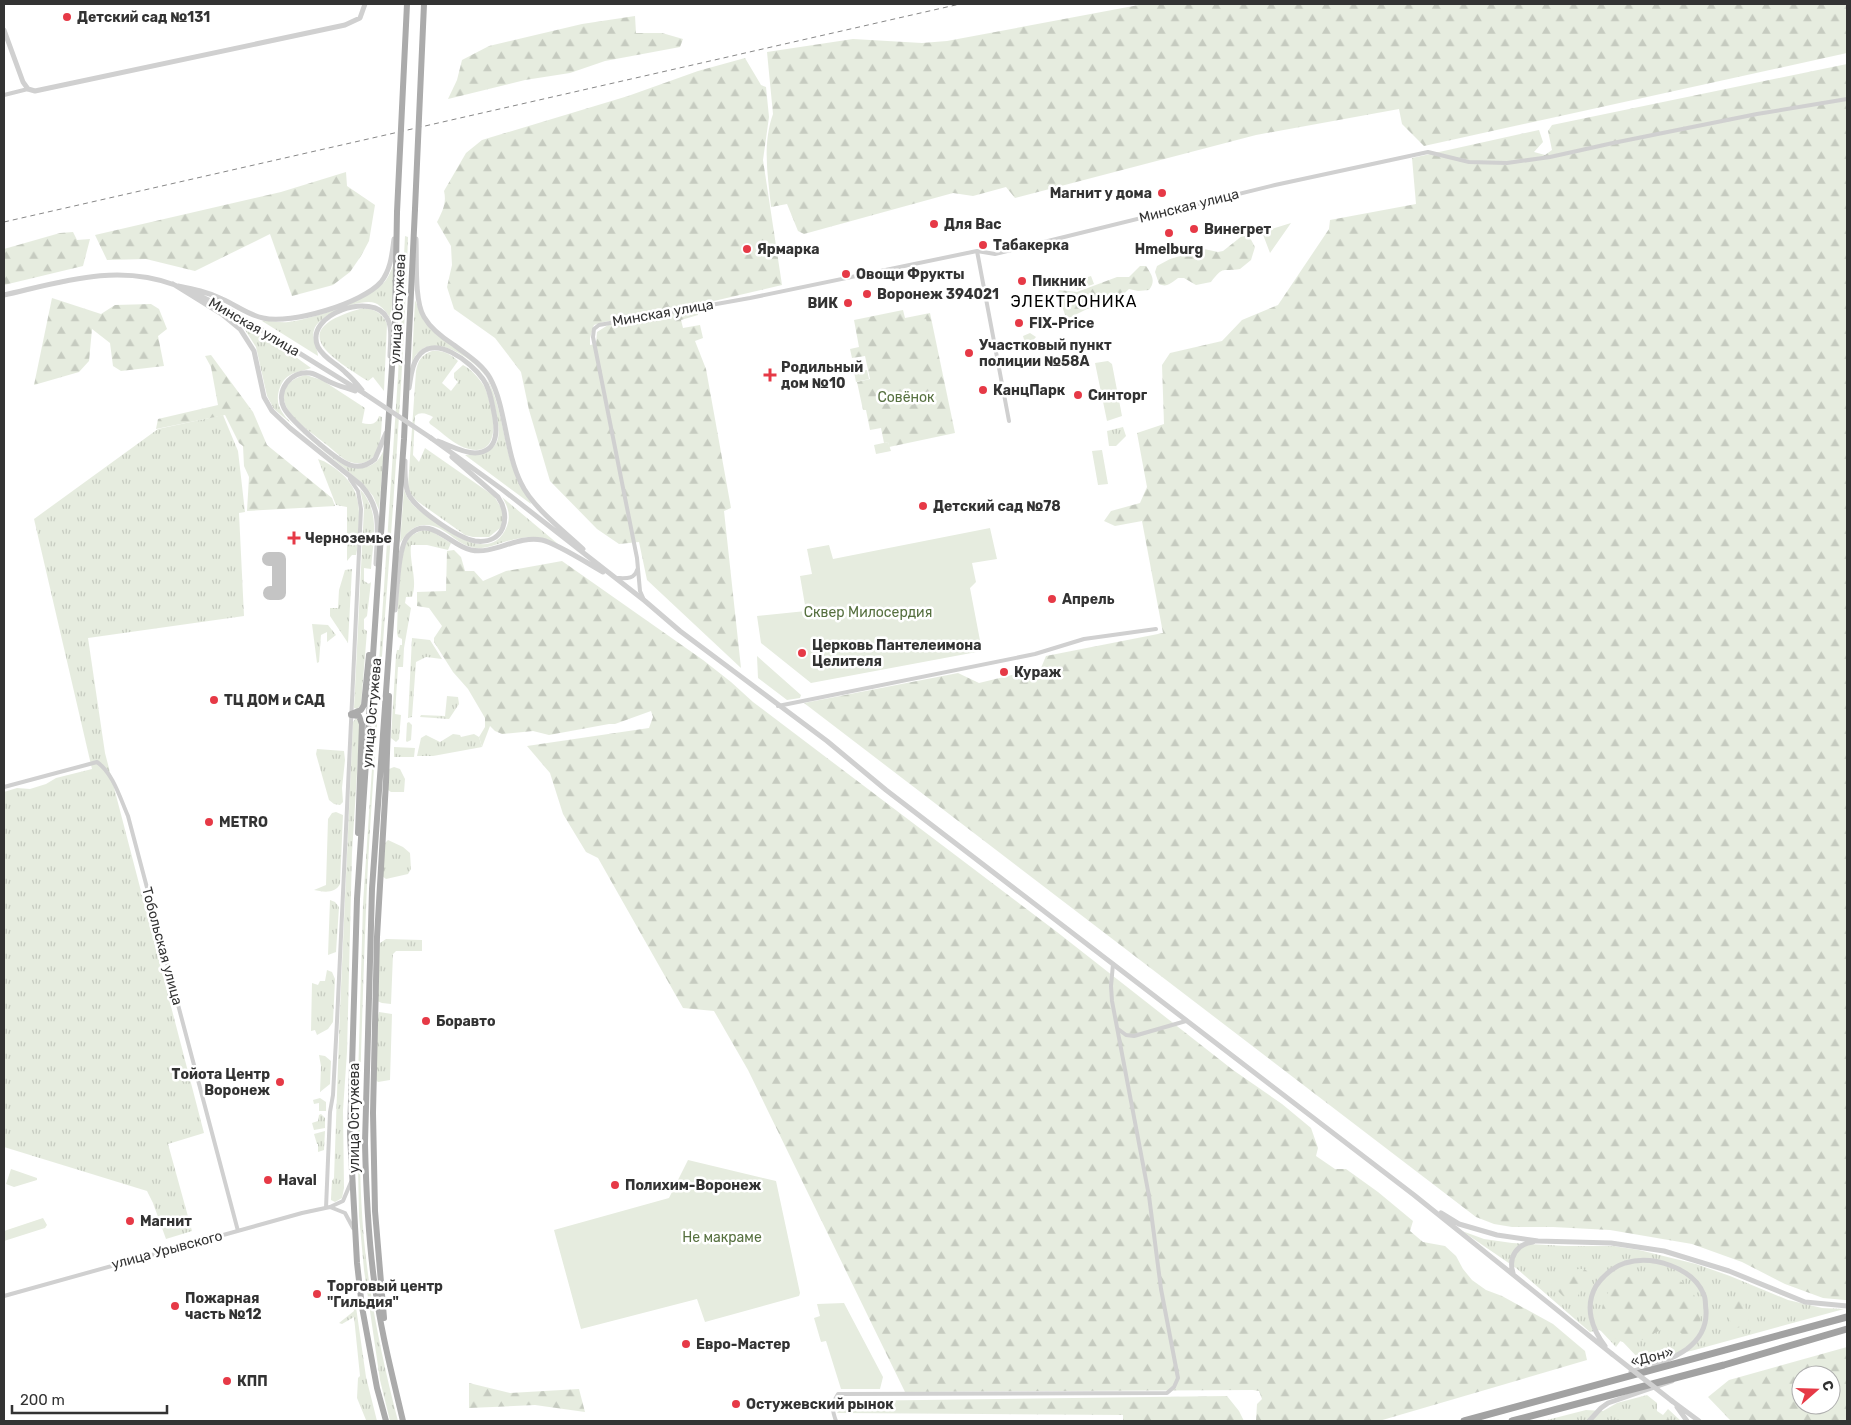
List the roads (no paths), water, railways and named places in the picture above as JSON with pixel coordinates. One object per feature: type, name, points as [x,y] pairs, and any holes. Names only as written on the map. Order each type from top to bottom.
[{"type":"highway","name":"«Дон»","points":[[1464,1421],[1847,1317]]},
{"type":"highway","name":"«Дон»","points":[[1512,1421],[1682,1376],[1847,1329]]},
{"type":"main road","name":"улица Остужева","points":[[386,1421],[377,1388],[362,1306],[355,1233],[350,1134],[357,899],[397,277],[397,212],[407,4]]},
{"type":"main road","name":"улица Остужева","points":[[404,1421],[387,1354],[375,1288],[370,1242],[365,1143],[371,898],[404,438],[424,4]]},
{"type":"main road","points":[[351,715],[361,710],[364,705],[374,619]]},
{"type":"main road","points":[[351,715],[359,716],[362,724],[357,899]]},
{"type":"main road","points":[[377,1388],[382,1421]]},
{"type":"main road","points":[[397,1394],[408,1421]]},
{"type":"street","points":[[4,96],[28,89],[35,91],[353,23],[360,18],[365,4]]},
{"type":"street","points":[[4,30],[28,89]]},
{"type":"street","name":"Минская улица","points":[[645,601],[640,591],[638,568],[593,337],[596,326],[788,290],[977,251],[1000,253],[1275,185],[1428,152],[1469,162],[1516,162],[1550,157],[1748,116],[1847,99]]},
{"type":"street","points":[[415,209],[418,296],[422,314],[431,326],[486,372],[494,386],[513,462],[526,492],[538,507],[603,569]]},
{"type":"street","points":[[173,284],[221,298],[249,313],[263,318],[288,319],[324,310],[359,297],[380,282],[390,267],[397,212]]},
{"type":"street","points":[[977,251],[1009,421]]},
{"type":"street","name":"Минская улица","points":[[4,295],[80,277],[124,275],[173,284],[233,312],[365,394],[503,490],[645,601],[680,631],[827,741],[886,790],[1414,1195]]},
{"type":"street","points":[[173,284],[223,315],[240,329],[254,351],[264,397],[269,406],[290,428],[368,493],[375,507],[377,525],[374,619]]},
{"type":"street","points":[[365,394],[346,372],[326,358],[316,340],[318,326],[324,320],[357,306],[375,308],[383,312],[388,319],[390,328],[390,388]]},
{"type":"street","points":[[406,403],[415,362],[418,356],[428,349],[441,348],[454,354],[467,363],[483,380],[492,401],[497,427],[494,442],[489,448],[475,453],[467,452],[430,438]]},
{"type":"street","points":[[365,394],[331,383],[318,375],[306,372],[290,378],[284,387],[281,398],[284,408],[296,422],[339,459],[353,466],[368,464],[375,459],[382,446],[388,426]]},
{"type":"street","points":[[404,438],[406,485],[408,494],[414,503],[452,530],[469,539],[482,541],[496,536],[506,520],[503,504],[498,497],[430,438]]},
{"type":"street","points":[[328,1208],[361,505],[360,496],[353,482],[342,470]]},
{"type":"street","points":[[390,640],[401,550],[406,537],[414,530],[428,528],[437,530],[462,547],[475,551],[520,540],[542,540],[558,546],[614,578],[633,576],[638,568]]},
{"type":"street","points":[[778,706],[1035,654],[1084,639],[1156,628]]},
{"type":"street","name":"Тобольская улица","points":[[4,787],[97,762],[103,766],[118,793],[128,816],[238,1231]]},
{"type":"street","points":[[836,1421],[832,1403],[838,1394],[1167,1393],[1174,1387],[1178,1378],[1161,1289],[1149,1196],[1113,1008],[1111,986],[1113,964]]},
{"type":"street","points":[[1118,1029],[1126,1035],[1134,1036],[1186,1021]]},
{"type":"street","points":[[328,1208],[343,1201],[352,1179]]},
{"type":"street","points":[[1414,1195],[1459,1224],[1497,1235],[1538,1241],[1611,1243],[1664,1251],[1729,1271],[1805,1302],[1847,1306]]},
{"type":"street","points":[[1414,1195],[1612,1354],[1699,1421]]},
{"type":"street","points":[[328,1208],[345,1213],[355,1233]]},
{"type":"street","name":"улица Урывского","points":[[4,1296],[328,1208]]},
{"type":"street","points":[[1513,1274],[1511,1259],[1516,1251],[1523,1245],[1538,1241]]},
{"type":"street","points":[[1612,1354],[1596,1333],[1590,1312],[1594,1291],[1599,1281],[1611,1270],[1625,1263],[1657,1262],[1679,1269],[1695,1281],[1705,1296],[1706,1322],[1701,1334],[1678,1355],[1614,1379]]},
{"type":"street","points":[[1588,1421],[1608,1403],[1666,1384],[1682,1376]]},
{"type":"street","points":[[1672,1401],[1687,1421]]},
{"type":"railway","points":[[4,222],[960,4]]},
{"type":"place","name":"Детский сад №131","points":[[67,17]]},
{"type":"place","name":"Магнит у дома","points":[[1162,193]]},
{"type":"place","name":"Для Вас","points":[[934,224]]},
{"type":"place","name":"Винегрет","points":[[1194,229]]},
{"type":"place","name":"Hmelburg","points":[[1169,233]]},
{"type":"place","name":"Табакерка","points":[[983,245]]},
{"type":"place","name":"Ярмарка","points":[[747,249]]},
{"type":"place","name":"Овощи Фрукты","points":[[846,274]]},
{"type":"place","name":"Пикник","points":[[1022,281]]},
{"type":"place","name":"Воронеж 394021","points":[[867,294]]},
{"type":"place","name":"ВИК","points":[[848,303]]},
{"type":"place","name":"FIX-Price","points":[[1019,323]]},
{"type":"place","name":"Участковый пункт полиции №58А","points":[[969,353]]},
{"type":"place","name":"Родильный дом №10","points":[[770,375]]},
{"type":"place","name":"КанцПарк","points":[[983,390]]},
{"type":"place","name":"Синторг","points":[[1078,395]]},
{"type":"place","name":"Детский сад №78","points":[[923,506]]},
{"type":"place","name":"Черноземье","points":[[294,538]]},
{"type":"place","name":"Апрель","points":[[1052,599]]},
{"type":"place","name":"Церковь Пантелеимона Целителя","points":[[802,653]]},
{"type":"place","name":"Кураж","points":[[1004,672]]},
{"type":"place","name":"ТЦ ДОМ и САД","points":[[214,700]]},
{"type":"place","name":"METRO","points":[[209,822]]},
{"type":"place","name":"Боравто","points":[[426,1021]]},
{"type":"place","name":"Тойота Центр Воронеж","points":[[280,1082]]},
{"type":"place","name":"Haval","points":[[268,1180]]},
{"type":"place","name":"Полихим-Воронеж","points":[[615,1185]]},
{"type":"place","name":"Магнит","points":[[130,1221]]},
{"type":"place","name":"Торговый центр \"Гильдия\"","points":[[317,1294]]},
{"type":"place","name":"Пожарная часть №12","points":[[175,1306]]},
{"type":"place","name":"Евро-Мастер","points":[[686,1344]]},
{"type":"place","name":"КПП","points":[[227,1381]]},
{"type":"place","name":"Остужевский рынок","points":[[736,1404]]},
{"type":"district","name":"ЭЛЕКТРОНИКА","points":[[1074,301]]},
{"type":"park label","name":"Совёнок","points":[[906,397]]},
{"type":"park label","name":"Сквер Милосердия","points":[[868,612]]},
{"type":"park label","name":"Не макраме","points":[[722,1237]]}]
